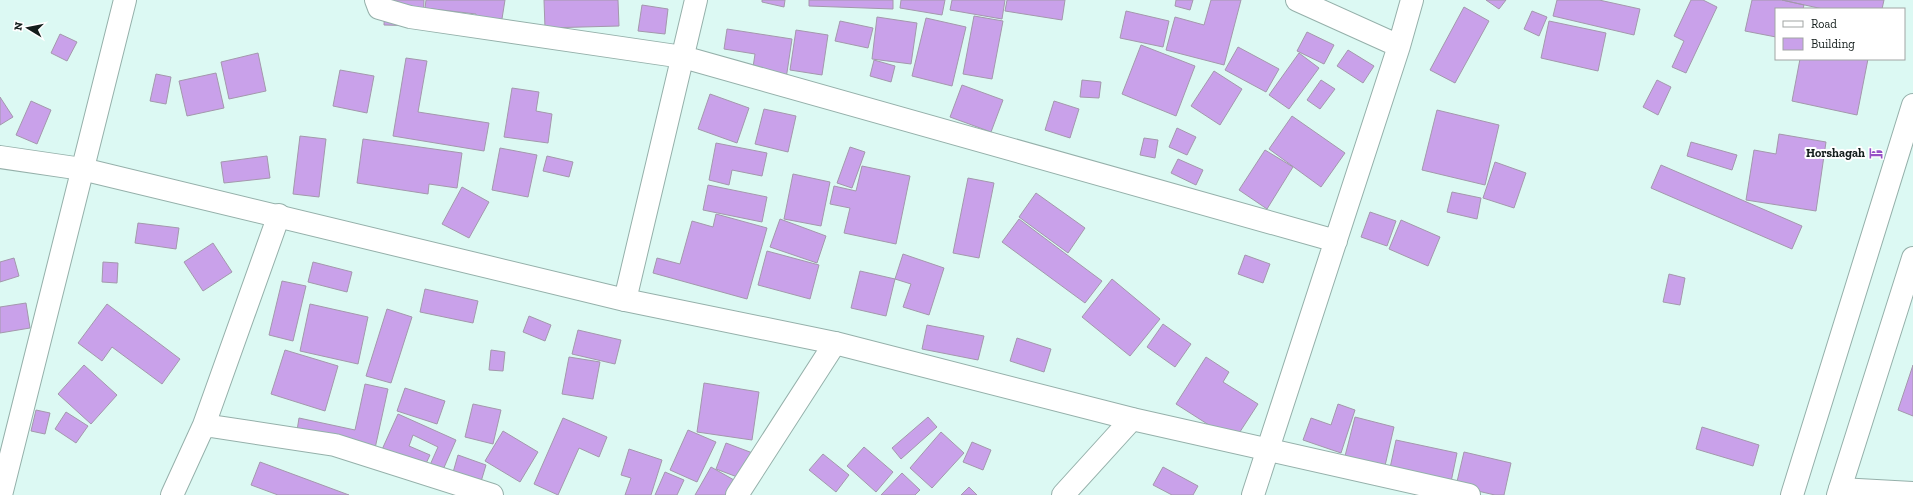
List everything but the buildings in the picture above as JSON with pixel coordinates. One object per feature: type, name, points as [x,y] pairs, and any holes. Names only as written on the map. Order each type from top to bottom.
[{"type":"main road","points":[[1,495],[125,0]]},
{"type":"main road","points":[[376,0],[379,8],[410,17],[683,57],[1336,241]]},
{"type":"main road","points":[[625,300],[696,0]]},
{"type":"main road","points":[[1297,0],[1400,46]]},
{"type":"main road","points":[[1253,495],[1400,46],[1412,0]]},
{"type":"main road","points":[[1792,495],[1913,105]]},
{"type":"main road","points":[[0,157],[82,169],[279,215],[625,300],[835,343],[1132,419],[1470,495]]},
{"type":"main road","points":[[172,495],[204,425],[279,215]]},
{"type":"main road","points":[[1913,258],[1839,492],[1913,493]]},
{"type":"main road","points":[[737,495],[835,343]]},
{"type":"main road","points":[[1064,495],[1132,419]]},
{"type":"main road","points":[[204,425],[335,444],[492,495]]},
{"type":"main road","points":[[0,433],[11,453]]},
{"type":"place","name":"Horshagah","points":[[1876,153]]}]
